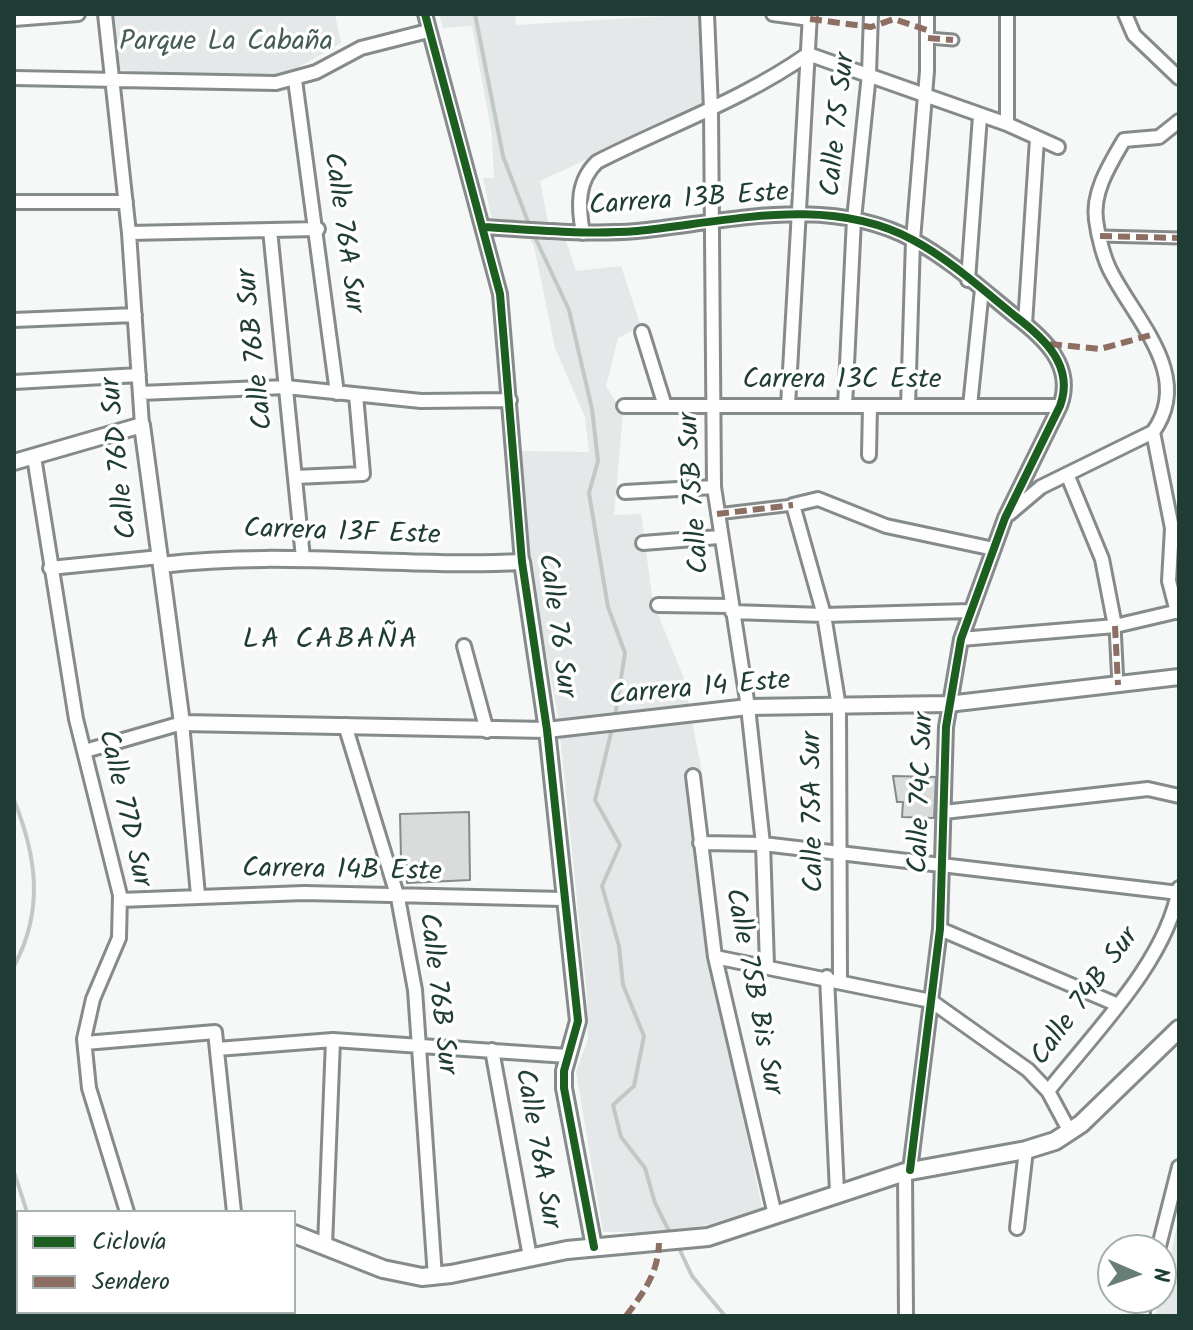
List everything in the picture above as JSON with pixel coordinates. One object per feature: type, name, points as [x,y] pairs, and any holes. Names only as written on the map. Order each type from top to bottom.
[{"type":"main road","points":[[296,1235],[397,1273],[435,1277],[594,1247],[690,1240],[908,1171],[1026,1150],[1070,1132],[1179,1029]]},
{"type":"street","points":[[14,19],[78,14]]},
{"type":"street","name":"Calle 76D Sur","points":[[105,14],[129,233],[142,425],[182,723],[198,895]]},
{"type":"street","name":"Calle 76 Sur","points":[[425,14],[500,294],[522,562],[547,730],[578,1021],[577,1034],[564,1071],[567,1108],[594,1247]]},
{"type":"street","name":"Calle 75B Sur","points":[[707,14],[711,109],[714,487],[719,537],[748,707],[763,844],[767,965]]},
{"type":"street","points":[[773,14],[810,17],[788,406]]},
{"type":"street","name":"Calle 75 Sur","points":[[845,406],[854,219],[869,74],[871,14]]},
{"type":"street","points":[[908,406],[913,240],[928,38],[927,14]]},
{"type":"street","points":[[1007,14],[1007,124]]},
{"type":"street","points":[[1125,14],[1134,35],[1179,78]]},
{"type":"street","points":[[14,78],[112,78],[253,84],[295,80],[361,48],[428,31]]},
{"type":"street","points":[[928,38],[953,40]]},
{"type":"street","points":[[583,233],[580,204],[587,171],[612,154],[781,74],[808,54]]},
{"type":"street","points":[[808,54],[1007,124],[1058,147]]},
{"type":"street","name":"Calle 76A Sur","points":[[295,80],[318,229],[337,393]]},
{"type":"street","points":[[968,280],[980,116]]},
{"type":"street","points":[[1005,518],[1041,487],[1153,432],[1175,400],[1167,364],[1110,271],[1095,218],[1103,175],[1124,140],[1159,137],[1179,121]]},
{"type":"street","points":[[1025,324],[1037,139]]},
{"type":"street","points":[[14,202],[126,202]]},
{"type":"street","name":"Carrera 13B Este","points":[[484,227],[583,233],[637,231],[712,220],[798,214],[854,219],[913,240],[982,289],[1050,344]]},
{"type":"street","points":[[129,233],[318,229]]},
{"type":"street","name":"Calle 76B Sur","points":[[270,230],[303,558]]},
{"type":"street","points":[[1100,236],[1179,238]]},
{"type":"street","points":[[970,406],[982,289]]},
{"type":"street","points":[[14,320],[135,315]]},
{"type":"street","points":[[642,332],[665,406]]},
{"type":"street","name":"Calle 74C Sur","points":[[906,1316],[908,1171],[940,929],[948,704],[970,611],[1005,518],[1065,392],[1064,375],[1050,344]]},
{"type":"street","points":[[14,382],[139,375]]},
{"type":"street","points":[[140,393],[286,387],[421,401],[510,400]]},
{"type":"street","points":[[295,477],[363,474],[356,395]]},
{"type":"street","name":"Carrera 13C Este","points":[[624,406],[1060,406]]},
{"type":"street","points":[[869,455],[870,406]]},
{"type":"street","points":[[14,462],[142,425]]},
{"type":"street","points":[[961,639],[1115,626],[1178,612],[1169,581],[1172,528],[1153,432]]},
{"type":"street","name":"Calle 77D Sur","points":[[34,457],[50,568],[85,751],[120,900],[119,938],[93,999],[85,1043],[89,1088],[126,1210]]},
{"type":"street","points":[[1067,474],[1102,559],[1115,626],[1118,685]]},
{"type":"street","points":[[625,492],[714,487]]},
{"type":"street","points":[[717,514],[818,499],[886,526],[994,549]]},
{"type":"street","name":"Calle 75A Sur","points":[[793,505],[824,615],[839,707],[840,980]]},
{"type":"street","points":[[643,543],[719,537]]},
{"type":"street","name":"Carrera 13F Este","points":[[160,561],[303,558],[440,564],[522,562]]},
{"type":"street","points":[[50,568],[160,561]]},
{"type":"street","points":[[658,605],[824,615],[970,611]]},
{"type":"street","points":[[464,646],[487,731]]},
{"type":"street","name":"Carrera 14 Este","points":[[85,751],[182,723],[547,730],[748,707],[948,704],[1179,677]]},
{"type":"street","name":"Calle 76B Sur","points":[[345,725],[398,898],[420,1045],[435,1277]]},
{"type":"street","name":"Calle 75B Bis Sur","points":[[693,776],[715,957],[775,1215]]},
{"type":"street","points":[[944,812],[1148,789],[1179,796]]},
{"type":"street","points":[[700,843],[763,844],[944,867],[1179,891]]},
{"type":"street","name":"Calle 74B Sur","points":[[1048,1091],[1118,1005],[1162,937],[1179,891]]},
{"type":"street","name":"Carrera 14B Este","points":[[120,900],[304,893],[398,898],[563,899]]},
{"type":"street","points":[[940,929],[1118,1005]]},
{"type":"street","points":[[715,957],[827,977],[931,1001],[1004,1051],[1048,1091],[1070,1132]]},
{"type":"street","points":[[827,977],[837,1192]]},
{"type":"street","points":[[85,1043],[215,1032],[234,1210]]},
{"type":"street","points":[[325,1246],[333,1040]]},
{"type":"street","points":[[217,1049],[333,1040],[567,1056]]},
{"type":"street","name":"Calle 76A Sur","points":[[492,1050],[530,1257]]},
{"type":"street","points":[[1017,1228],[1026,1150]]},
{"type":"street","points":[[1162,1234],[1179,1167]]},
{"type":"shaded area","points":[[1179,1217],[1179,1316],[1155,1316],[1177,1314],[1175,1234]]},
{"type":"green space","name":"Parque La Cabaña","points":[[113,14],[335,14],[341,43],[283,76],[227,77],[120,70]]},
{"type":"green space","points":[[439,14],[515,14],[516,25],[700,14],[704,105],[540,181],[548,222],[560,223],[576,271],[621,266],[641,326],[618,338],[606,386],[623,413],[614,515],[641,514],[653,602],[683,676],[702,772],[688,774],[716,987],[762,1208],[683,1232],[603,1232],[576,1072],[588,1039],[587,996],[558,716],[531,574],[521,451],[589,452],[585,417],[555,348],[534,246],[518,220],[492,220],[483,178],[494,178],[492,135],[472,26],[443,28]]},
{"type":"building","points":[[893,776],[936,777],[934,818],[902,817],[903,802],[897,802]]},
{"type":"building","points":[[469,812],[470,880],[407,883],[406,858],[401,858],[400,814]]},
{"type":"waterway","points":[[475,14],[503,156],[530,227]]},
{"type":"waterway","points":[[534,235],[569,310],[592,409],[598,461],[589,493],[608,607],[625,653],[615,716],[595,800],[620,845],[602,886],[619,946],[623,985],[644,1036],[634,1086],[613,1105],[621,1137],[645,1168],[655,1203],[669,1231]]},
{"type":"waterway","points":[[14,800],[28,842],[34,884],[30,925],[14,966]]},
{"type":"waterway","points":[[14,1172],[26,1210]]},
{"type":"waterway","points":[[678,1246],[692,1276],[725,1316]]},
{"type":"marked path","points":[[810,19],[871,27],[894,19],[927,30]]},
{"type":"marked path","points":[[928,38],[953,40]]},
{"type":"marked path","points":[[1100,236],[1179,238]]},
{"type":"marked path","points":[[1050,344],[1100,349],[1151,335]]},
{"type":"marked path","points":[[717,514],[793,505]]},
{"type":"marked path","points":[[1115,626],[1118,685]]},
{"type":"marked path","points":[[626,1316],[653,1273],[659,1243]]},
{"type":"cycle path","points":[[425,14],[500,294],[522,562],[547,730],[578,1021],[564,1071],[564,1088],[594,1247]]},
{"type":"cycle path","points":[[484,227],[618,232],[777,215],[847,218],[880,226],[940,256],[1036,334],[1060,366],[1064,392],[1060,406],[1005,518],[961,639],[946,727],[940,929],[910,1170]]},
{"type":"district","name":"LA CABAÑA","points":[[331,643]]}]
